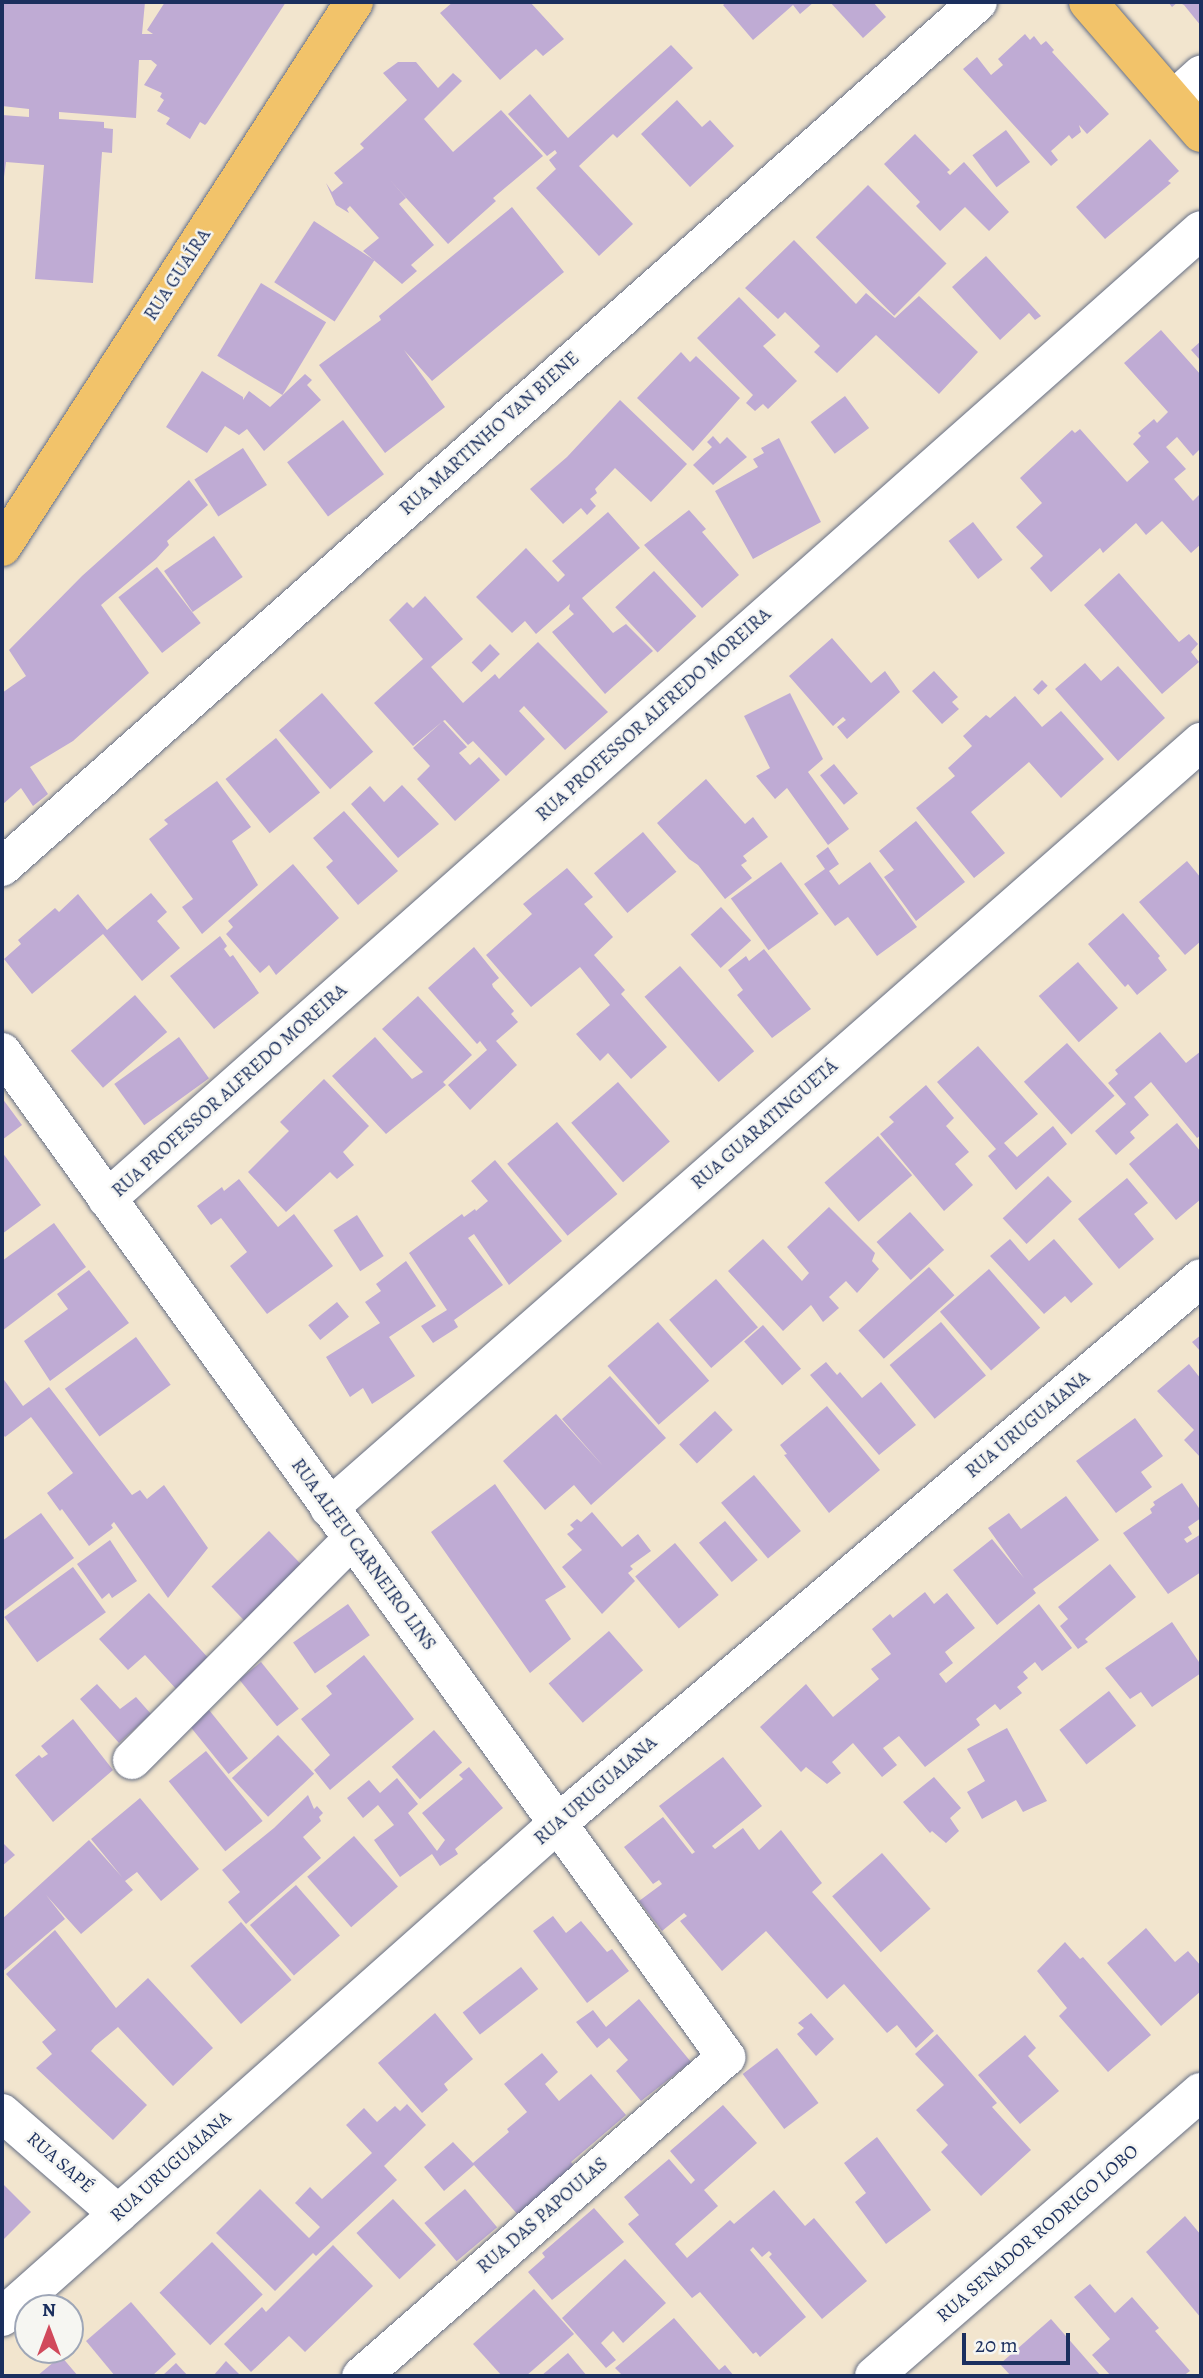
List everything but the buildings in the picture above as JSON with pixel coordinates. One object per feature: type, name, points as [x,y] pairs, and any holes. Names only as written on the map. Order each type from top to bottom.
[{"type":"main road","name":"RUA GUAÍRA","points":[[2,547],[354,2]]},
{"type":"main road","points":[[1088,2],[1201,133]]},
{"type":"street","name":"RUA MARTINHO VAN BIENE","points":[[2,867],[978,2]]},
{"type":"street","points":[[1173,100],[1201,75]]},
{"type":"street","name":"RUA PROFESSOR ALFREDO MOREIRA","points":[[107,1199],[1201,230]]},
{"type":"street","name":"RUA GUARATINGUETÁ","points":[[329,1508],[1201,742]]},
{"type":"street","name":"RUA ALFEU CARNEIRO LINS","points":[[2,1052],[726,2057]]},
{"type":"street","name":"RUA URUGUAIANA","points":[[2,2317],[557,1824],[1201,1278]]},
{"type":"street","points":[[132,1760],[352,1539]]},
{"type":"street","name":"RUA DAS PAPOULAS","points":[[361,2376],[726,2057]]},
{"type":"street","name":"RUA SENADOR RODRIGO LOBO","points":[[874,2376],[1201,2092]]},
{"type":"street","name":"RUA SAPÉ","points":[[2,2113],[118,2214]]}]
